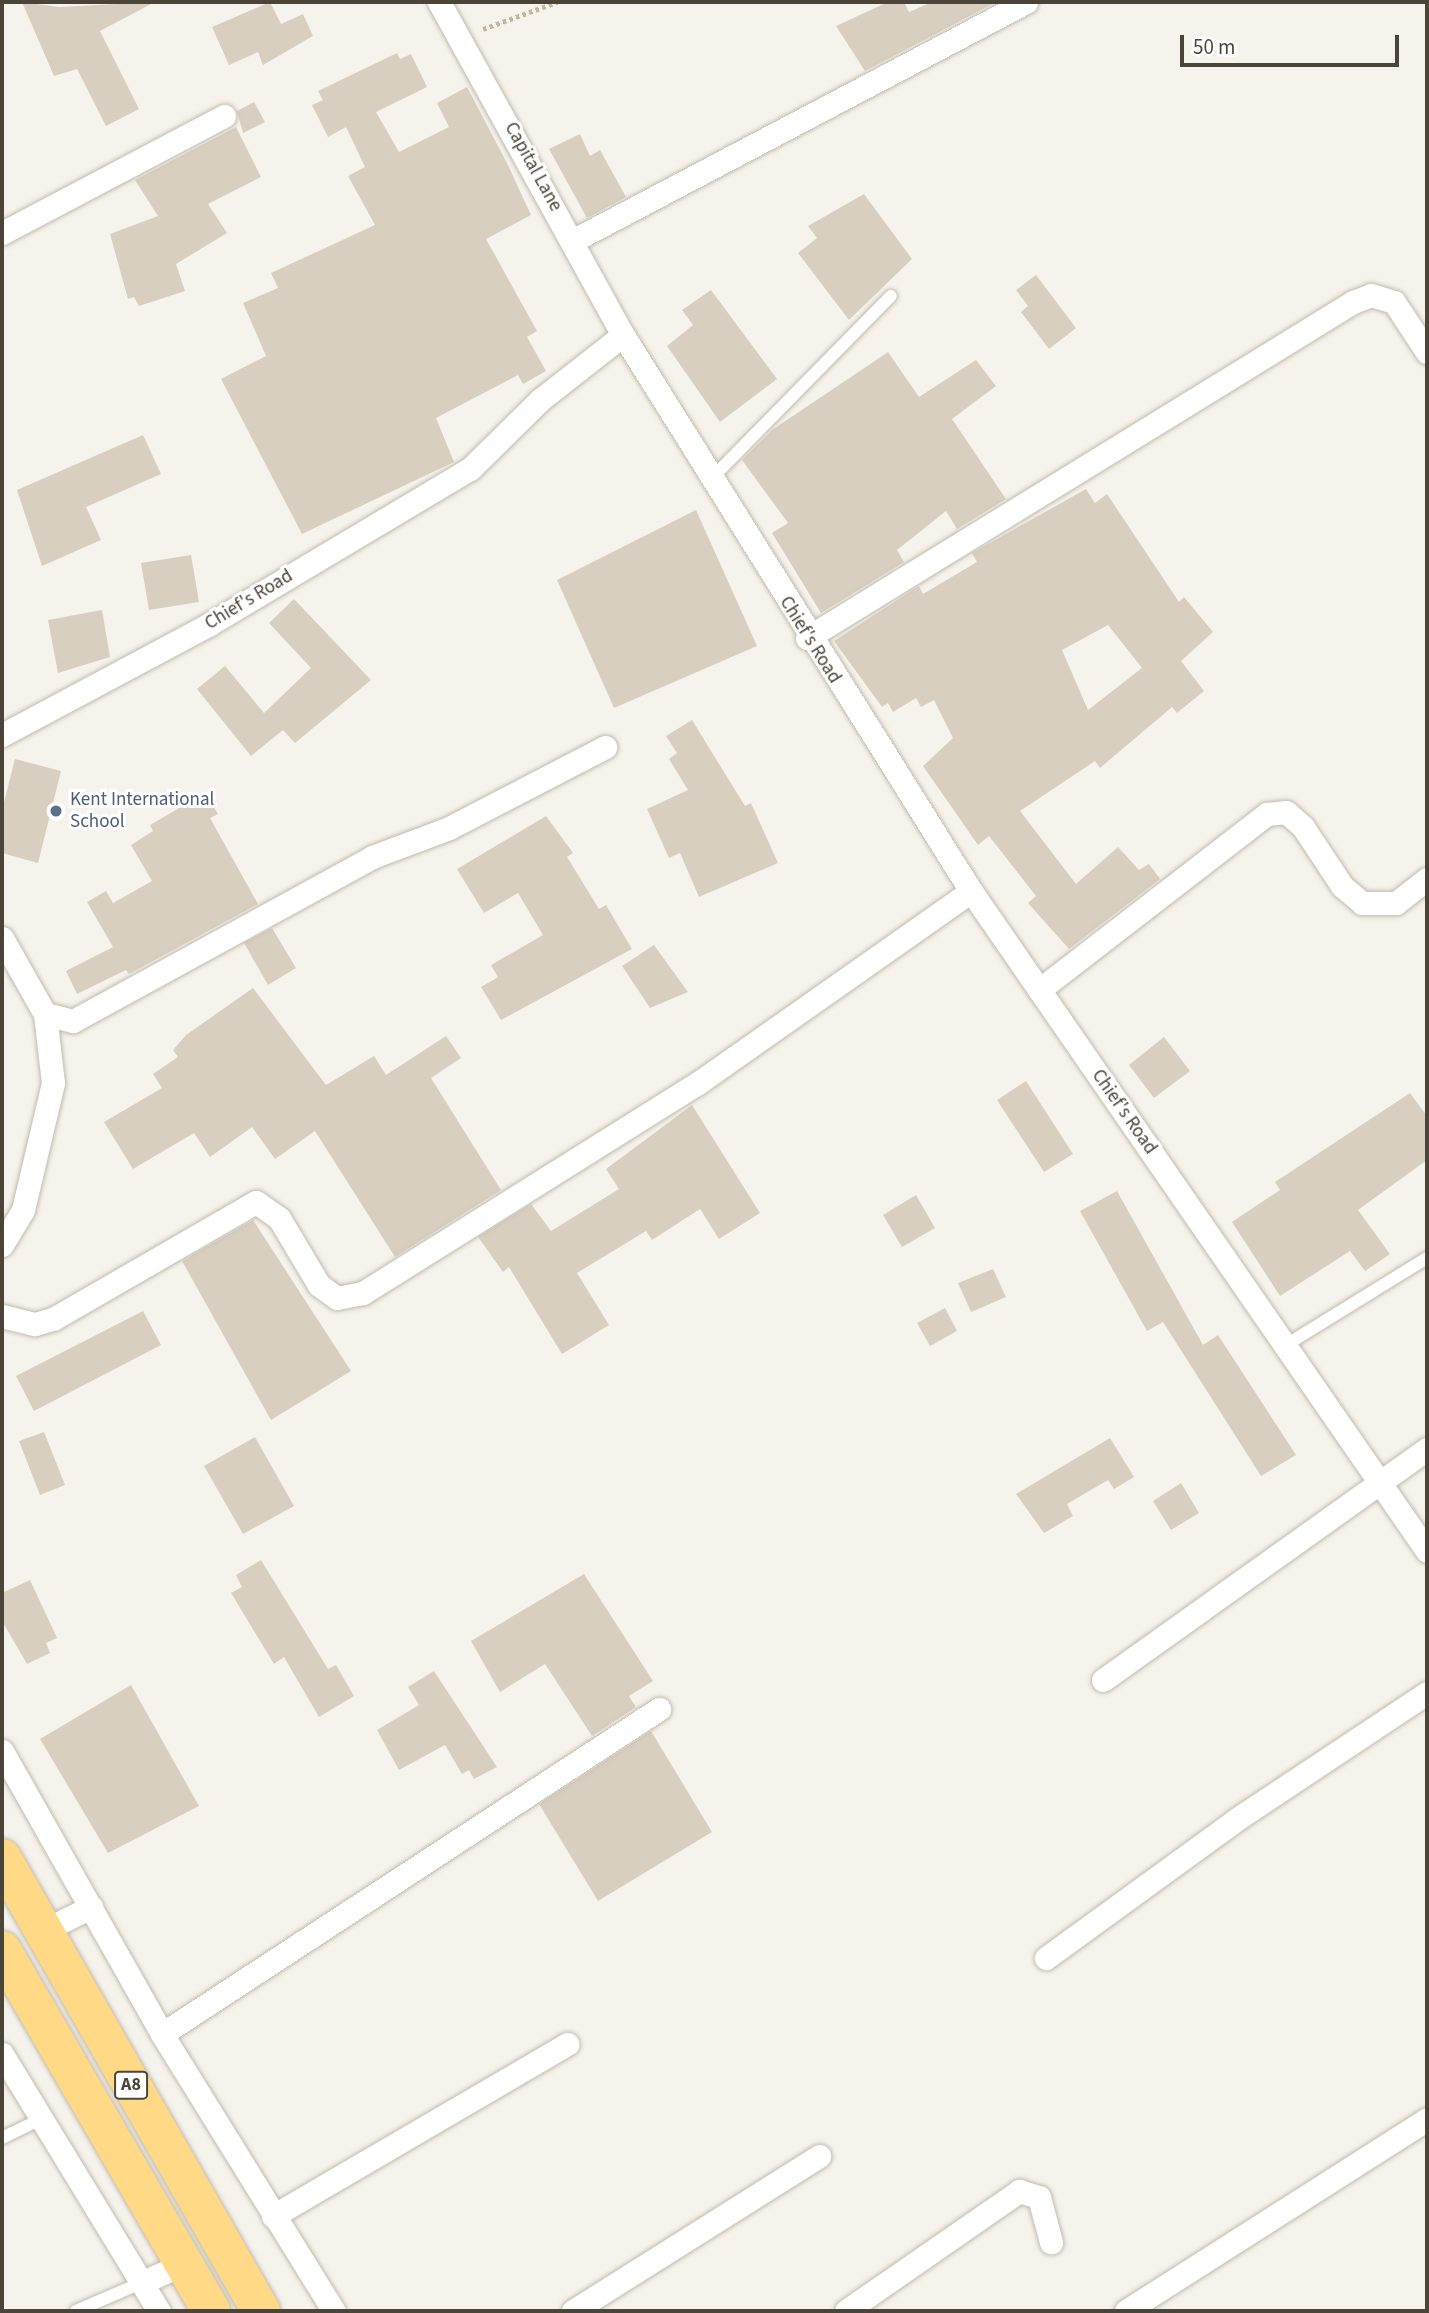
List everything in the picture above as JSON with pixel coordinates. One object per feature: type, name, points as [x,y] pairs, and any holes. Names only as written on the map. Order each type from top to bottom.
[{"type":"highway","name":"A8","points":[[2,1858],[261,2311]]},
{"type":"highway","name":"A8","points":[[2,1950],[211,2311]]},
{"type":"highway","points":[[2,1958],[30,1998]]},
{"type":"street","name":"Capital Lane","points":[[439,2],[574,240],[622,335]]},
{"type":"street","points":[[574,240],[1026,2]]},
{"type":"street","points":[[2,233],[224,116]]},
{"type":"street","points":[[807,638],[1353,302],[1371,295],[1394,302],[1427,352]]},
{"type":"street","name":"Chief's Road","points":[[2,735],[208,625],[470,469],[540,400],[622,335],[712,478],[807,638],[971,891],[1427,1551]]},
{"type":"street","points":[[44,1014],[73,1021],[359,863],[449,828],[605,747]]},
{"type":"street","points":[[1038,990],[1267,814],[1286,812],[1303,827],[1342,886],[1362,903],[1377,908],[1396,903],[1427,879]]},
{"type":"street","points":[[2,1316],[36,1324],[53,1319],[256,1202],[279,1217],[319,1285],[337,1298],[363,1293],[698,1083],[971,891]]},
{"type":"street","points":[[2,938],[44,1014],[53,1083],[42,1150],[23,1210],[2,1245]]},
{"type":"street","points":[[1103,1680],[1427,1449]]},
{"type":"street","points":[[1046,1958],[1237,1819],[1427,1693]]},
{"type":"street","points":[[162,2034],[659,1709]]},
{"type":"street","points":[[2,1751],[162,2034],[334,2311]]},
{"type":"street","points":[[43,1931],[91,1907]]},
{"type":"street","points":[[273,2216],[567,2044]]},
{"type":"street","points":[[2,2054],[39,2120],[159,2311]]},
{"type":"street","points":[[1126,2311],[1427,2119]]},
{"type":"street","points":[[573,2311],[819,2156]]},
{"type":"street","points":[[846,2311],[1018,2191],[1040,2197],[1051,2242]]},
{"type":"street","points":[[141,2283],[183,2264]]},
{"type":"lane","points":[[712,478],[891,296]]},
{"type":"lane","points":[[1286,1345],[1427,1258]]},
{"type":"lane","points":[[2,2138],[39,2120]]},
{"type":"lane","points":[[76,2311],[141,2283]]},
{"type":"path","points":[[460,37],[557,2]]},
{"type":"building","points":[[22,2],[59,7],[155,2],[100,31],[139,109],[106,126],[77,69],[54,76]]},
{"type":"building","points":[[270,2],[281,24],[303,14],[313,36],[263,65],[258,52],[229,65],[212,27]]},
{"type":"building","points":[[888,2],[904,2],[909,12],[932,2],[996,2],[865,71],[836,26]]},
{"type":"building","points":[[397,53],[400,59],[411,54],[427,87],[376,112],[399,152],[449,127],[437,103],[467,87],[508,165],[531,215],[486,239],[537,331],[527,337],[546,371],[523,384],[518,375],[436,418],[454,462],[302,534],[221,379],[266,356],[243,303],[278,288],[271,273],[375,225],[348,176],[365,167],[346,127],[328,137],[312,105],[323,100],[318,91]]},
{"type":"building","points":[[254,102],[265,122],[243,133],[237,111]]},
{"type":"building","points":[[236,127],[261,177],[208,204],[227,233],[176,264],[185,291],[139,306],[134,297],[128,299],[110,234],[158,216],[135,180]]},
{"type":"building","points":[[580,134],[590,156],[600,150],[626,197],[587,218],[549,149]]},
{"type":"building","points":[[864,194],[912,259],[849,320],[798,253],[817,238],[808,226]]},
{"type":"building","points":[[1036,275],[1076,328],[1049,349],[1021,312],[1028,306],[1016,290]]},
{"type":"building","points":[[711,290],[777,379],[720,422],[667,346],[693,325],[682,310]]},
{"type":"building","points":[[888,352],[919,397],[976,360],[996,386],[952,419],[1006,499],[957,529],[946,511],[897,550],[904,562],[821,613],[772,533],[788,523],[742,460],[772,430]]},
{"type":"building","points":[[143,435],[161,474],[86,507],[101,540],[42,566],[17,490]]},
{"type":"building","points":[[1086,489],[1095,503],[1107,494],[1179,602],[1184,597],[1213,632],[1181,661],[1204,691],[1177,713],[1172,707],[1100,768],[1095,761],[1020,811],[1076,884],[1118,847],[1139,870],[1149,864],[1160,879],[1069,949],[1028,903],[1036,896],[989,836],[978,845],[923,766],[953,738],[934,700],[921,707],[916,698],[893,712],[888,703],[882,707],[834,641],[919,586],[923,594],[977,562],[972,553]],"holes":[[[1108,625],[1142,668],[1088,710],[1062,650]]]},
{"type":"building","points":[[696,510],[757,646],[614,708],[557,580]]},
{"type":"building","points":[[191,555],[199,602],[149,610],[141,563]]},
{"type":"building","points":[[294,599],[371,680],[295,743],[283,730],[251,756],[197,689],[225,666],[264,713],[311,668],[269,623]]},
{"type":"building","points":[[102,610],[110,657],[58,673],[48,620]]},
{"type":"building","points":[[692,720],[745,806],[751,803],[778,863],[699,897],[680,853],[669,858],[647,809],[688,790],[669,759],[677,753],[666,736]]},
{"type":"building","points":[[15,759],[61,771],[38,863],[2,853],[2,810]]},
{"type":"building","points":[[205,793],[218,814],[210,818],[258,904],[129,974],[126,970],[77,994],[66,971],[113,947],[87,902],[106,891],[113,903],[152,881],[131,845],[153,831],[150,825]]},
{"type":"building","points":[[546,816],[573,853],[567,857],[599,909],[606,905],[632,949],[501,1020],[481,987],[498,977],[491,965],[543,935],[518,893],[484,913],[457,869]]},
{"type":"building","points":[[272,928],[296,968],[268,985],[244,943]]},
{"type":"building","points":[[654,945],[688,992],[650,1008],[622,966]]},
{"type":"building","points":[[253,988],[326,1085],[374,1056],[386,1075],[446,1036],[461,1058],[431,1078],[501,1190],[395,1257],[315,1131],[275,1159],[252,1127],[210,1157],[194,1133],[133,1169],[104,1122],[162,1088],[153,1074],[178,1057],[173,1050],[186,1035]]},
{"type":"building","points":[[1164,1037],[1190,1071],[1154,1098],[1129,1065]]},
{"type":"building","points":[[1026,1081],[1073,1154],[1044,1172],[997,1100]]},
{"type":"building","points":[[1410,1093],[1427,1116],[1427,1160],[1358,1210],[1390,1254],[1365,1271],[1350,1251],[1280,1296],[1232,1222],[1280,1190],[1275,1182]]},
{"type":"building","points":[[692,1105],[760,1213],[719,1239],[700,1209],[652,1240],[646,1231],[577,1273],[609,1325],[562,1354],[509,1267],[503,1272],[478,1237],[531,1204],[551,1231],[619,1189],[606,1169]]},
{"type":"building","points":[[1117,1191],[1203,1345],[1218,1335],[1296,1455],[1261,1476],[1163,1322],[1147,1331],[1080,1211]]},
{"type":"building","points":[[916,1195],[935,1228],[902,1247],[883,1215]]},
{"type":"building","points":[[253,1220],[351,1371],[271,1420],[182,1261]]},
{"type":"building","points":[[993,1269],[1006,1297],[971,1312],[958,1283]]},
{"type":"building","points":[[945,1308],[957,1331],[930,1346],[917,1323]]},
{"type":"building","points":[[143,1311],[161,1345],[34,1411],[16,1376]]},
{"type":"building","points":[[44,1432],[65,1485],[40,1495],[19,1441]]},
{"type":"building","points":[[255,1437],[294,1506],[243,1534],[204,1466]]},
{"type":"building","points":[[1110,1438],[1134,1477],[1114,1489],[1108,1480],[1067,1504],[1073,1516],[1044,1533],[1016,1494]]},
{"type":"building","points":[[1181,1483],[1199,1513],[1171,1530],[1153,1501]]},
{"type":"building","points":[[261,1560],[328,1669],[336,1665],[354,1696],[319,1717],[284,1657],[274,1664],[231,1593],[242,1587],[236,1575]]},
{"type":"building","points":[[584,1574],[653,1681],[629,1696],[636,1707],[592,1736],[545,1664],[500,1692],[471,1641]]},
{"type":"building","points":[[30,1580],[57,1638],[46,1643],[50,1653],[27,1664],[2,1621],[2,1593]]},
{"type":"building","points":[[434,1671],[497,1767],[474,1779],[469,1770],[462,1774],[445,1745],[399,1770],[377,1730],[419,1705],[408,1687]]},
{"type":"building","points":[[131,1685],[199,1806],[108,1853],[40,1739]]},
{"type":"building","points":[[651,1731],[712,1832],[598,1901],[539,1804]]},
{"type":"place","name":"Kent International School","points":[[56,811]]}]
